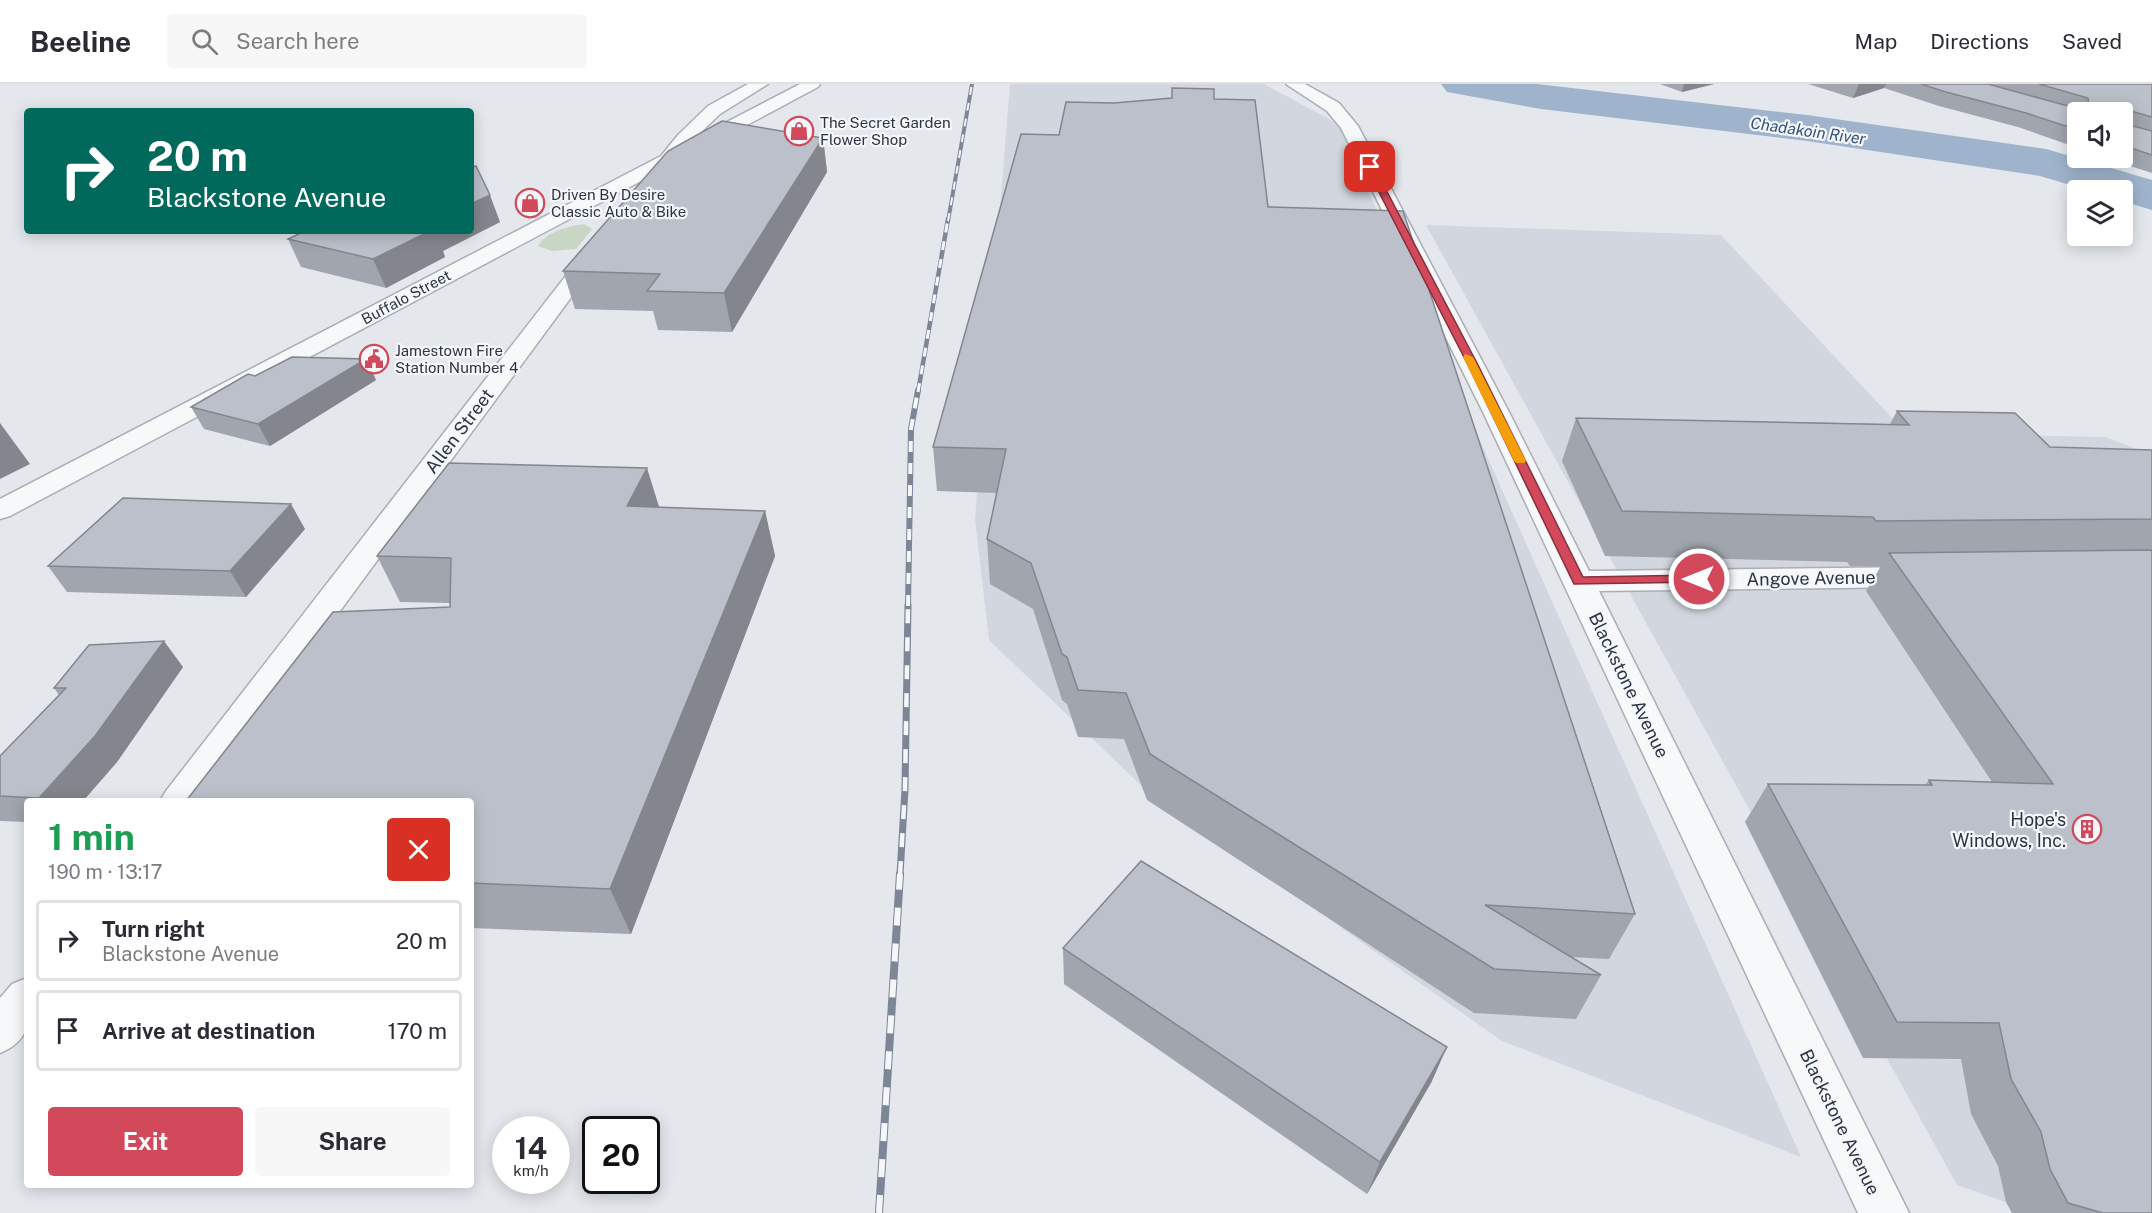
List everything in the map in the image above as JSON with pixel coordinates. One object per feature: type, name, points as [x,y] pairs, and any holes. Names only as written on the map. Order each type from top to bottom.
[{"type":"street","name":"Allen Street","points":[[181,798],[565,289],[684,139],[714,110],[760,84]]},
{"type":"street","name":"Buffalo Street","points":[[0,510],[812,84]]},
{"type":"street","name":"Blackstone Avenue","points":[[1294,84],[1333,107],[1349,126],[1473,365],[1884,1213]]},
{"type":"street","points":[[728,102],[732,107],[740,109],[768,107]]},
{"type":"street","name":"Angove Avenue","points":[[1579,581],[1950,577]]},
{"type":"street","points":[[0,1032],[24,1002]]},
{"type":"shaded area","points":[[1010,84],[1264,84],[1338,124],[1801,1157],[1502,1041],[1147,791],[989,640],[975,519]]},
{"type":"shaded area","points":[[1426,225],[1721,235],[1906,433],[2105,437],[2152,455],[2037,1213],[1957,1185]]},
{"type":"green space","points":[[584,224],[592,229],[576,249],[552,251],[538,246],[552,233]]},
{"type":"building","points":[[1921,84],[1988,84],[2067,106],[2067,126],[2026,113]]},
{"type":"building","points":[[2039,84],[2152,84],[2152,117],[2133,112],[2133,102],[2088,102],[2088,98]]},
{"type":"building","points":[[1172,88],[1214,89],[1214,99],[1255,100],[1268,207],[1403,211],[1635,914],[1485,905],[1601,975],[1494,969],[1150,754],[1126,693],[1078,690],[1067,657],[1062,654],[1031,563],[987,539],[1006,449],[933,447],[1021,134],[1059,135],[1066,102],[1114,103],[1172,98]]},
{"type":"building","points":[[722,121],[823,138],[724,293],[647,291],[660,274],[563,271],[668,151]]},
{"type":"building","points":[[2133,126],[2152,131],[2152,155],[2133,149]]},
{"type":"building","points":[[476,166],[490,195],[474,203],[474,167]]},
{"type":"building","points":[[299,234],[424,234],[373,259],[288,239]]},
{"type":"building","points":[[292,357],[366,359],[258,424],[191,407],[248,374],[255,376]]},
{"type":"building","points":[[1897,411],[2015,413],[2050,447],[2152,450],[2152,519],[1876,521],[1873,517],[1622,511],[1576,418],[1909,425]]},
{"type":"building","points":[[449,463],[647,468],[627,506],[765,511],[610,889],[474,883],[474,798],[188,798],[333,612],[450,607],[451,558],[377,556]]},
{"type":"building","points":[[123,498],[291,504],[230,571],[48,566]]},
{"type":"building","points":[[2152,550],[2152,1213],[2103,1213],[2068,1203],[2050,1169],[2041,1132],[2011,1079],[1999,1023],[1897,1022],[1768,784],[1932,785],[1929,780],[2053,784],[1889,553]]},
{"type":"building","points":[[164,641],[95,736],[39,798],[0,796],[0,756],[66,688],[54,688],[89,645]]},
{"type":"building","points":[[1141,861],[1447,1047],[1380,1162],[1063,948]]},
{"type":"waterway","name":"Chadakoin River","points":[[1461,84],[1541,97],[1807,128],[2046,163],[2152,195]]},
{"type":"railway","points":[[948,221],[972,84]]},
{"type":"railway","points":[[918,392],[948,219]]},
{"type":"railway","points":[[908,606],[911,429],[918,390]]},
{"type":"railway","points":[[900,875],[905,789],[908,605]]},
{"type":"railway","points":[[879,1213],[900,874]]},
{"type":"slow traffic","points":[[1468,357],[1520,461]]},
{"type":"place","name":"The Secret Garden Flower Shop","points":[[799,131]]},
{"type":"place","name":"Driven By Desire Classic Auto & Bike","points":[[530,203]]},
{"type":"place","name":"Jamestown Fire Station Number 4","points":[[374,359]]},
{"type":"place","name":"Hope's Windows, Inc.","points":[[2087,829]]},
{"type":"route","points":[[1370,167],[1473,365],[1579,581],[1699,579]]}]
